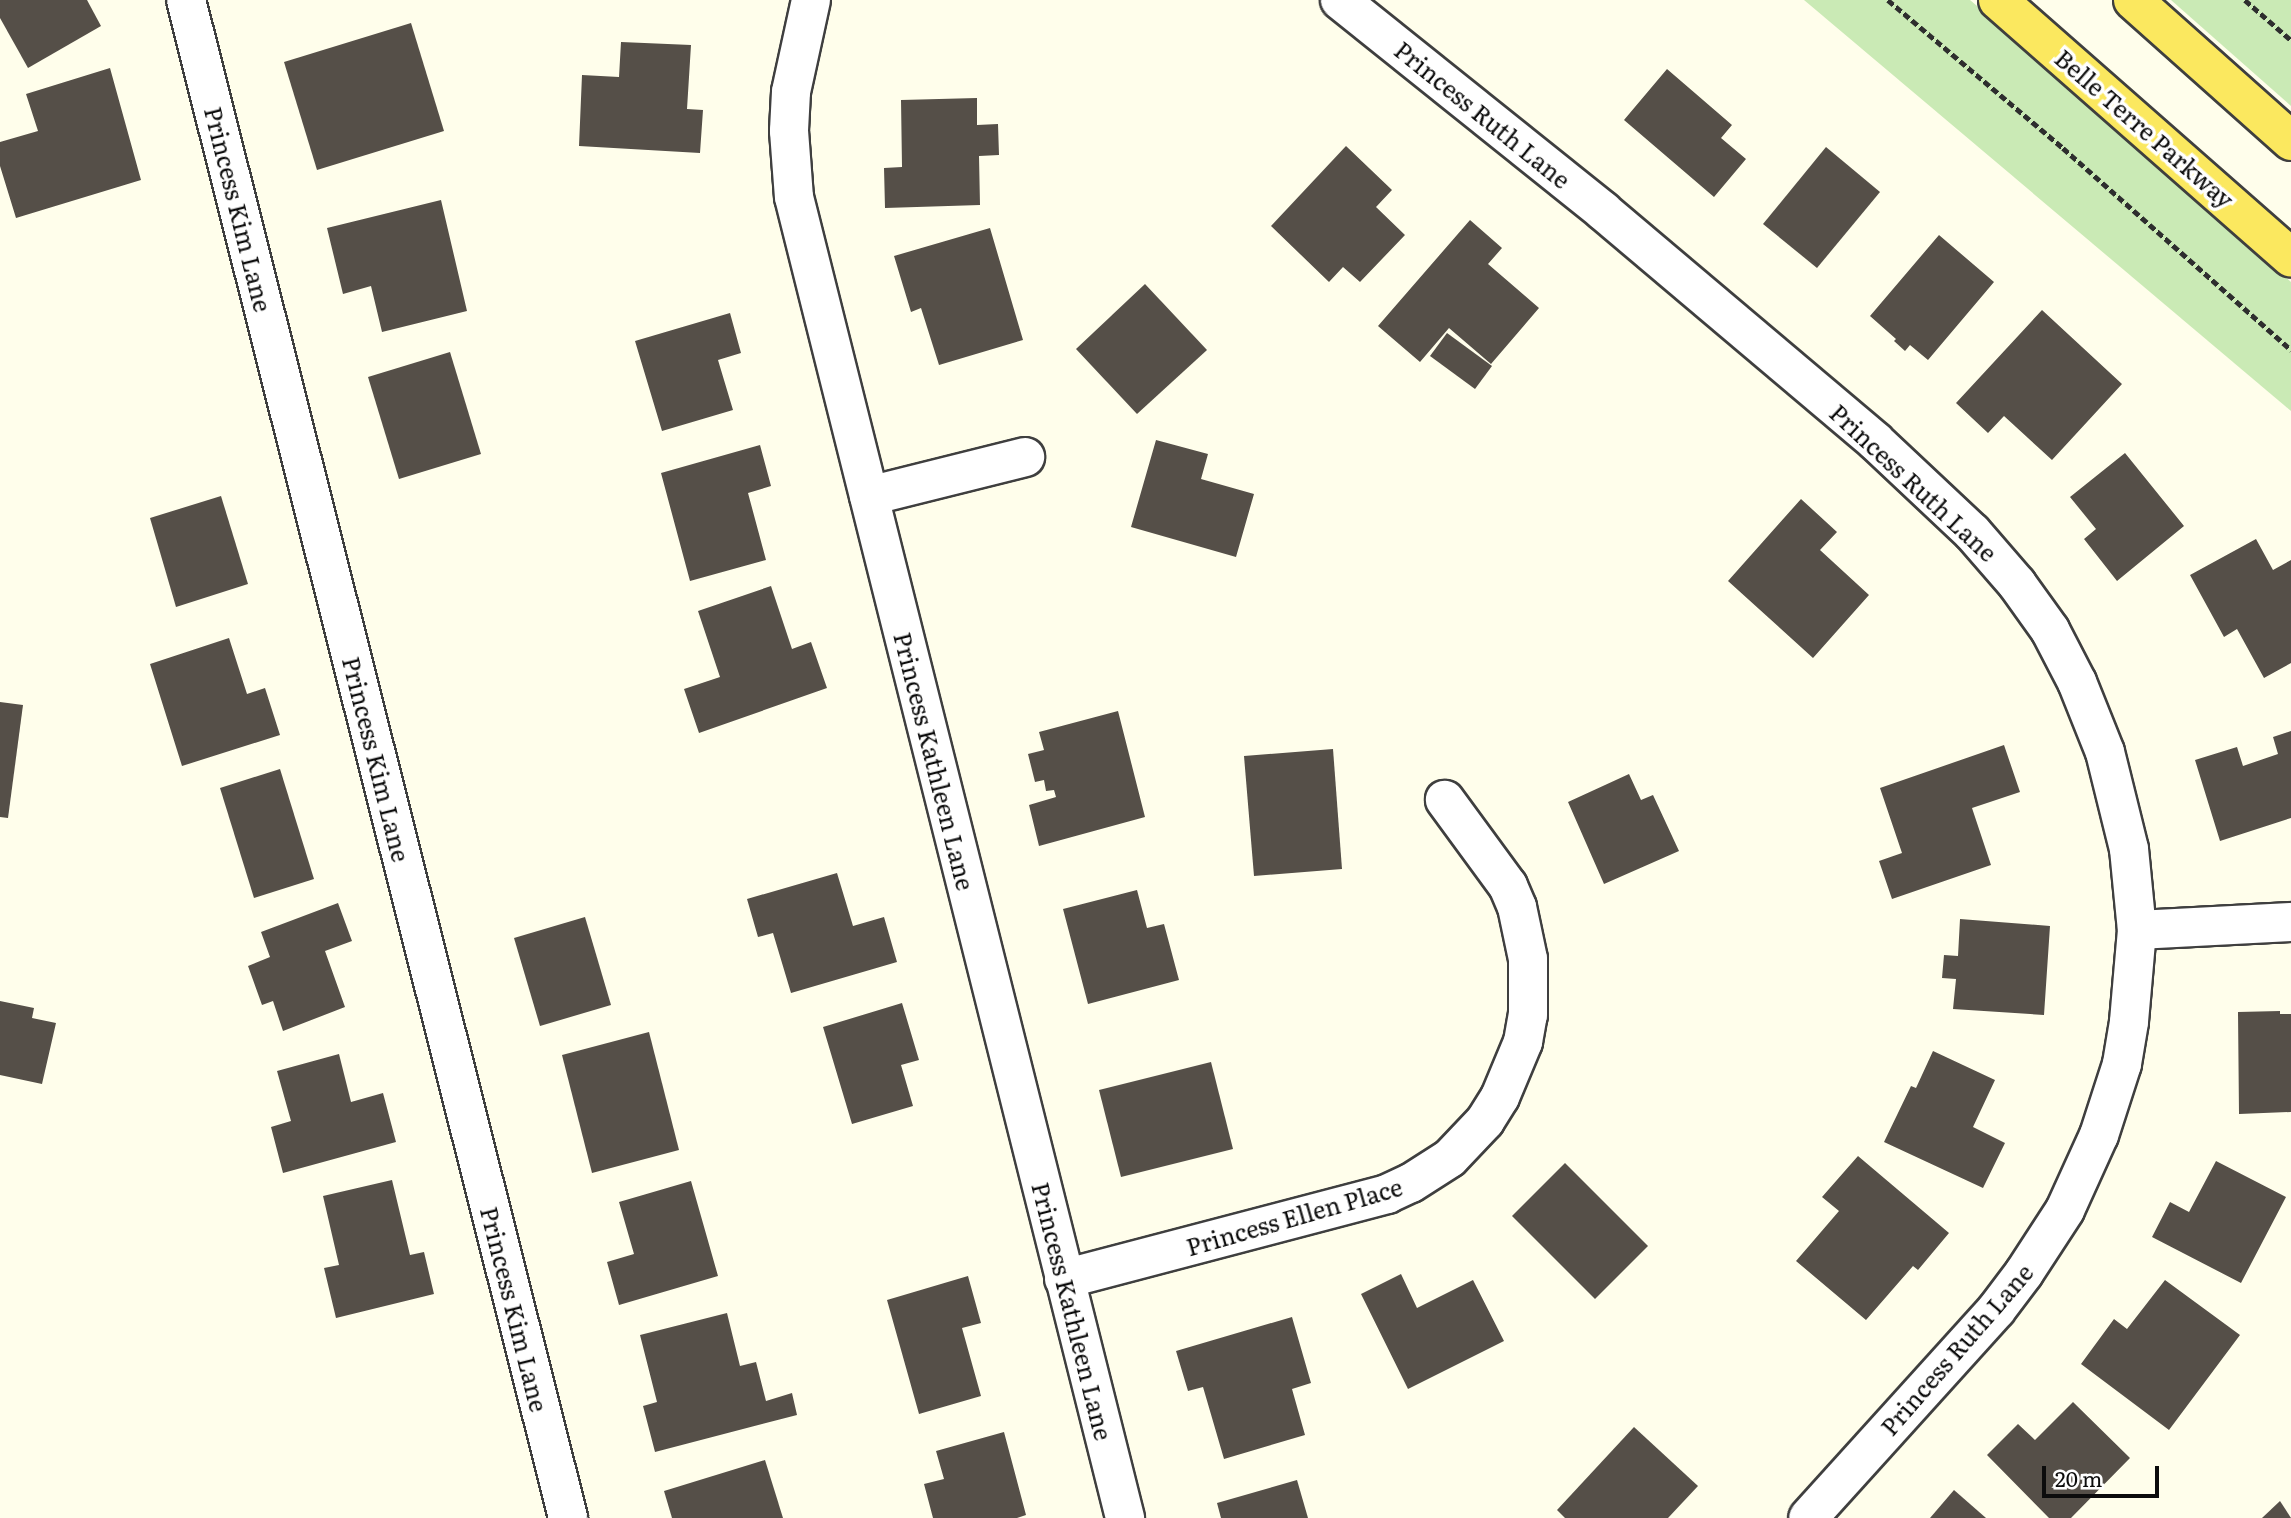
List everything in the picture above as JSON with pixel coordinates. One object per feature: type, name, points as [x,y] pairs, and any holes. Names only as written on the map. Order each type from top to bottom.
[{"type":"main road","name":"Belle Terre Parkway","points":[[1998,0],[2291,257]]},
{"type":"main road","points":[[2133,0],[2291,141]]},
{"type":"street","name":"Princess Kim Lane","points":[[186,0],[562,1517]]},
{"type":"street","name":"Princess Kathleen Lane","points":[[811,0],[791,92],[789,131],[794,197],[1125,1518]]},
{"type":"street","name":"Princess Ruth Lane","points":[[1340,0],[1496,122],[1917,479],[1995,557],[2050,630],[2093,717],[2123,820],[2134,884],[2137,930],[2133,990],[2122,1063],[2099,1135],[2065,1210],[2039,1253],[1996,1310],[1808,1518]]},
{"type":"street","points":[[869,496],[1025,457]]},
{"type":"street","name":"Princess Ellen Place","points":[[1064,1279],[1387,1194],[1411,1183],[1450,1158],[1485,1121],[1500,1097],[1523,1042],[1528,1014],[1528,959],[1517,907],[1508,886],[1445,800]]},
{"type":"street","points":[[2137,930],[2291,922]]},
{"type":"path","points":[[1888,0],[2054,140],[2291,349]]},
{"type":"path","points":[[2245,0],[2291,40]]},
{"type":"green space","points":[[1804,0],[1970,0],[2291,282],[2291,411]]},
{"type":"green space","points":[[2171,0],[2291,0],[2291,106]]},
{"type":"building","points":[[0,0],[87,0],[101,26],[28,68],[0,18]]},
{"type":"building","points":[[411,23],[444,131],[317,170],[284,62]]},
{"type":"building","points":[[621,42],[691,45],[687,109],[703,110],[700,153],[579,146],[582,75],[619,77]]},
{"type":"building","points":[[110,68],[141,180],[16,218],[0,166],[0,142],[38,131],[26,94]]},
{"type":"building","points":[[1667,69],[1732,125],[1721,138],[1746,159],[1714,197],[1624,120]]},
{"type":"building","points":[[977,98],[977,125],[998,124],[999,155],[979,156],[980,205],[885,208],[884,168],[902,167],[901,100]]},
{"type":"building","points":[[1346,146],[1392,190],[1376,207],[1405,235],[1360,282],[1343,267],[1329,282],[1271,226]]},
{"type":"building","points":[[1826,147],[1880,192],[1817,268],[1763,224]]},
{"type":"building","points":[[441,200],[467,311],[382,332],[371,286],[343,294],[327,228]]},
{"type":"building","points":[[1470,220],[1502,248],[1488,264],[1539,308],[1491,364],[1449,328],[1420,362],[1378,326]]},
{"type":"building","points":[[990,228],[1023,340],[939,365],[921,308],[911,312],[894,256]]},
{"type":"building","points":[[1939,235],[1994,282],[1928,360],[1910,345],[1905,351],[1894,341],[1896,339],[1870,316]]},
{"type":"building","points":[[1145,284],[1207,350],[1137,414],[1076,349]]},
{"type":"building","points":[[2042,310],[2122,384],[2052,460],[2004,416],[1988,433],[1956,403]]},
{"type":"building","points":[[730,313],[741,353],[718,360],[733,410],[662,431],[635,341]]},
{"type":"building","points":[[1447,333],[1492,366],[1475,389],[1430,356]]},
{"type":"building","points":[[450,352],[481,454],[399,479],[368,377]]},
{"type":"building","points":[[1156,440],[1208,454],[1201,479],[1254,494],[1236,557],[1131,527]]},
{"type":"building","points":[[760,445],[771,486],[748,493],[766,560],[690,581],[661,473]]},
{"type":"building","points":[[2125,453],[2184,526],[2117,581],[2084,539],[2096,529],[2070,497]]},
{"type":"building","points":[[221,496],[248,584],[176,607],[150,518]]},
{"type":"building","points":[[1801,499],[1837,532],[1820,550],[1869,595],[1813,658],[1728,581]]},
{"type":"building","points":[[2256,539],[2273,570],[2291,560],[2291,663],[2264,678],[2237,629],[2224,637],[2190,575]]},
{"type":"building","points":[[771,586],[792,649],[811,642],[827,688],[699,733],[684,689],[720,677],[698,611]]},
{"type":"building","points":[[229,638],[247,694],[265,688],[280,735],[182,766],[150,664]]},
{"type":"building","points":[[0,702],[23,705],[8,818],[0,817]]},
{"type":"building","points":[[1118,711],[1145,817],[1039,846],[1029,805],[1056,797],[1054,790],[1046,791],[1044,780],[1035,782],[1028,754],[1044,750],[1039,732]]},
{"type":"building","points":[[2291,731],[2291,818],[2220,841],[2195,760],[2237,747],[2243,766],[2278,754],[2273,737]]},
{"type":"building","points":[[2004,745],[2020,792],[1972,808],[1991,865],[1892,899],[1879,861],[1902,853],[1880,788]]},
{"type":"building","points":[[1333,749],[1342,869],[1254,876],[1244,756]]},
{"type":"building","points":[[280,769],[314,879],[254,898],[220,788]]},
{"type":"building","points":[[1629,774],[1641,800],[1653,795],[1679,851],[1604,884],[1568,802]]},
{"type":"building","points":[[837,873],[853,926],[884,917],[897,962],[791,993],[773,933],[758,937],[747,899]]},
{"type":"building","points":[[1137,890],[1147,928],[1164,924],[1179,980],[1088,1004],[1063,909]]},
{"type":"building","points":[[338,903],[352,941],[325,951],[345,1007],[283,1031],[273,1001],[262,1005],[248,966],[270,957],[261,932]]},
{"type":"building","points":[[585,917],[611,1005],[540,1026],[514,938]]},
{"type":"building","points":[[1960,919],[2050,926],[2044,1015],[1953,1009],[1956,979],[1942,978],[1944,955],[1958,956]]},
{"type":"building","points":[[0,1001],[34,1008],[32,1018],[56,1023],[42,1084],[0,1075]]},
{"type":"building","points":[[902,1003],[919,1060],[901,1065],[913,1106],[852,1124],[823,1027]]},
{"type":"building","points":[[2280,1011],[2280,1014],[2291,1014],[2291,1112],[2239,1114],[2238,1012]]},
{"type":"building","points":[[649,1032],[679,1150],[592,1173],[562,1055]]},
{"type":"building","points":[[1933,1051],[1995,1080],[1973,1127],[2005,1143],[1983,1188],[1884,1142],[1911,1086],[1916,1088]]},
{"type":"building","points":[[339,1054],[351,1102],[383,1093],[396,1142],[283,1173],[271,1127],[291,1121],[277,1071]]},
{"type":"building","points":[[1211,1062],[1233,1149],[1121,1177],[1099,1090]]},
{"type":"building","points":[[1858,1156],[1949,1233],[1918,1270],[1913,1266],[1866,1320],[1796,1261],[1839,1211],[1822,1197]]},
{"type":"building","points":[[2216,1161],[2286,1197],[2241,1283],[2152,1237],[2170,1202],[2189,1212]]},
{"type":"building","points":[[1565,1163],[1648,1246],[1595,1299],[1512,1216]]},
{"type":"building","points":[[392,1180],[410,1255],[424,1252],[434,1294],[336,1318],[324,1268],[339,1265],[323,1196]]},
{"type":"building","points":[[691,1181],[718,1276],[619,1305],[607,1262],[634,1254],[619,1202]]},
{"type":"building","points":[[1401,1274],[1417,1308],[1473,1280],[1504,1341],[1408,1389],[1361,1294]]},
{"type":"building","points":[[968,1276],[981,1323],[962,1328],[981,1396],[919,1414],[887,1300]]},
{"type":"building","points":[[2165,1280],[2240,1335],[2169,1430],[2081,1364],[2114,1319],[2127,1329]]},
{"type":"building","points":[[727,1313],[740,1366],[756,1362],[766,1401],[792,1393],[797,1415],[655,1452],[643,1406],[657,1402],[640,1335]]},
{"type":"building","points":[[1292,1317],[1311,1383],[1292,1389],[1305,1435],[1224,1459],[1203,1387],[1188,1391],[1176,1351]]},
{"type":"building","points":[[2073,1402],[2130,1458],[2071,1518],[2049,1518],[1987,1455],[2018,1424],[2035,1440]]},
{"type":"building","points":[[1634,1427],[1698,1486],[1668,1518],[1565,1518],[1557,1510]]},
{"type":"building","points":[[1004,1432],[1026,1515],[1017,1518],[933,1518],[924,1484],[944,1479],[936,1451]]},
{"type":"building","points":[[765,1460],[783,1518],[672,1518],[664,1491]]},
{"type":"building","points":[[1297,1480],[1308,1518],[1221,1518],[1217,1503]]},
{"type":"building","points":[[1954,1490],[1986,1518],[1930,1518]]},
{"type":"building","points":[[2280,1501],[2291,1518],[2262,1518]]}]
